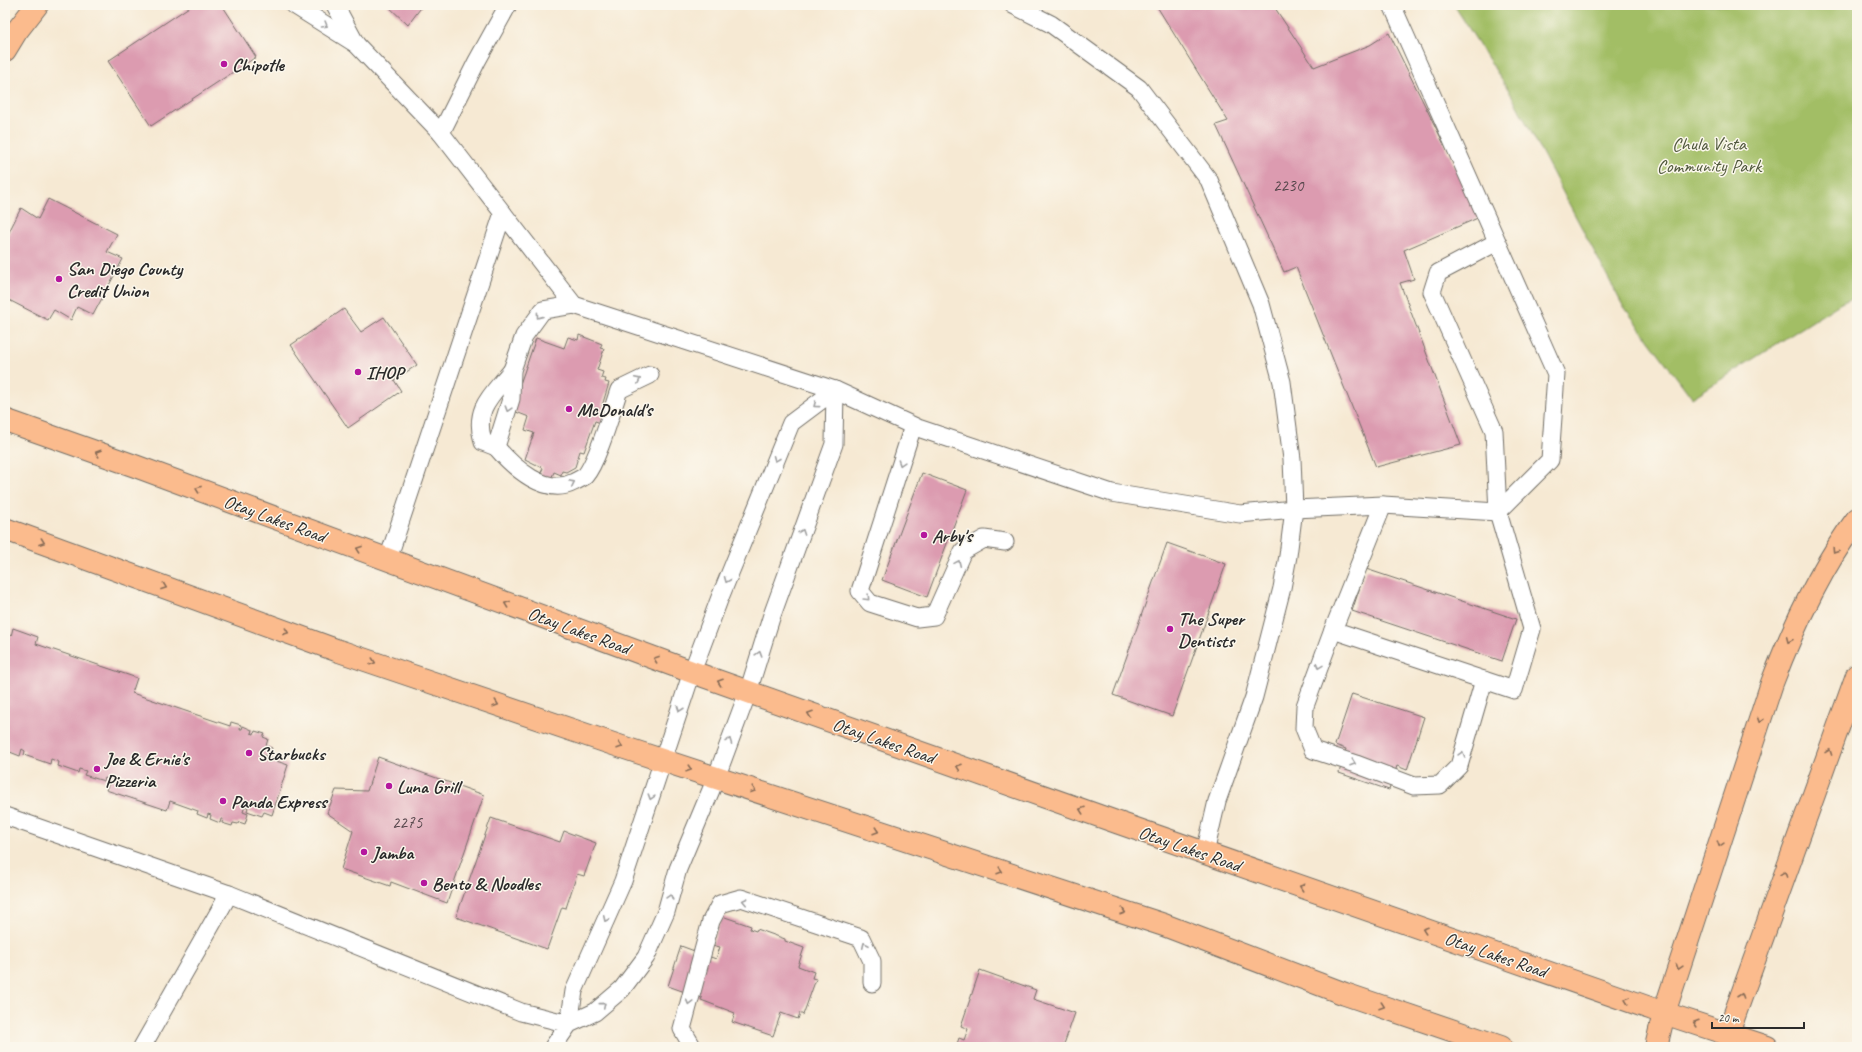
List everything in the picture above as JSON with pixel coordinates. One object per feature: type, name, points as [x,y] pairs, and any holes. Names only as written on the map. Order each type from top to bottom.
[{"type":"main road","points":[[5,50],[16,32],[37,5]]},
{"type":"main road","name":"Otay Lakes Road","points":[[5,420],[135,466],[748,692],[1664,1013],[1768,1047]]},
{"type":"main road","points":[[1656,1047],[1664,1013],[1772,683],[1788,640],[1830,559],[1857,519]]},
{"type":"main road","points":[[5,529],[336,650],[716,778],[1164,925],[1345,994],[1501,1047]]},
{"type":"main road","points":[[1728,1033],[1857,674]]},
{"type":"lane","points":[[294,5],[356,44],[441,133],[574,305]]},
{"type":"lane","points":[[336,5],[356,44]]},
{"type":"lane","points":[[441,133],[477,61],[508,5]]},
{"type":"lane","points":[[1013,5],[1051,24],[1138,88],[1209,180],[1261,304],[1282,382],[1292,459],[1294,509],[1282,588],[1254,697],[1217,801],[1205,853]]},
{"type":"lane","points":[[496,447],[511,399],[512,370],[524,336],[543,310],[574,305],[835,390],[913,426],[1112,493],[1240,514],[1294,509],[1384,505],[1498,512],[1550,460],[1556,374],[1392,5]]},
{"type":"lane","points":[[388,559],[503,213]]},
{"type":"lane","points":[[1333,630],[1514,690],[1532,629],[1498,512],[1494,431],[1432,292],[1438,273],[1497,242]]},
{"type":"lane","points":[[512,370],[481,410],[479,428],[483,442],[496,447],[509,462],[530,477],[550,486],[566,486],[584,476],[593,463],[619,390],[650,375]]},
{"type":"lane","points":[[553,1047],[569,1024],[574,992],[623,881],[692,672],[719,600],[791,423],[835,390]]},
{"type":"lane","points":[[5,816],[229,894],[521,1012],[569,1024],[595,1012],[622,989],[646,957],[666,912],[678,869],[716,778],[748,692],[771,618],[834,444],[835,390]]},
{"type":"lane","points":[[913,426],[860,591],[870,603],[917,618],[934,616],[963,551],[984,539],[1005,542]]},
{"type":"lane","points":[[1384,505],[1333,630],[1305,706],[1304,728],[1314,750],[1414,786],[1440,785],[1459,766],[1484,680]]},
{"type":"lane","points":[[142,1047],[229,894]]},
{"type":"lane","points":[[692,1046],[682,1029],[711,921],[720,904],[741,898],[861,938],[872,961],[872,983]]},
{"type":"green space","name":"Chula Vista Community Park","points":[[1454,5],[1857,5],[1857,296],[1841,303],[1692,398],[1622,304],[1512,96]]},
{"type":"building","points":[[192,5],[222,5],[256,57],[151,126],[108,61]]},
{"type":"building","points":[[387,5],[423,5],[408,25]]},
{"type":"building","points":[[1156,5],[1273,5],[1314,67],[1370,45],[1389,33],[1480,217],[1404,250],[1414,279],[1400,283],[1461,445],[1376,467],[1296,267],[1284,272],[1216,125],[1228,121]]},
{"type":"building","name":"San Diego County Credit Union","points":[[48,199],[117,234],[107,252],[123,259],[93,315],[77,307],[71,320],[54,310],[48,320],[5,298],[5,240],[21,208],[38,219]]},
{"type":"building","name":"IHOP","points":[[344,309],[361,332],[384,317],[417,365],[394,380],[401,391],[348,428],[291,345]]},
{"type":"building","points":[[579,335],[602,344],[600,348],[604,349],[597,370],[603,372],[601,378],[606,379],[605,382],[609,383],[602,406],[606,407],[601,423],[595,421],[584,452],[580,451],[575,467],[566,472],[562,471],[561,475],[554,472],[551,479],[540,475],[543,468],[525,459],[534,433],[525,430],[529,417],[511,410],[536,338],[564,348],[568,337],[578,340]]},
{"type":"building","name":"Arby's","points":[[922,473],[967,490],[927,597],[882,580]]},
{"type":"building","name":"The Super Dentists","points":[[1167,543],[1226,564],[1172,716],[1113,695]]},
{"type":"building","points":[[1366,569],[1516,619],[1502,661],[1352,611]]},
{"type":"building","points":[[13,628],[38,637],[36,644],[137,678],[132,693],[230,726],[231,722],[241,725],[240,729],[242,729],[243,726],[252,730],[251,733],[254,734],[255,731],[265,734],[263,737],[268,739],[266,746],[272,748],[269,757],[262,756],[288,765],[272,815],[264,812],[262,816],[247,811],[248,807],[245,806],[243,812],[248,814],[245,824],[239,822],[238,824],[233,823],[232,826],[222,823],[223,819],[221,819],[220,823],[210,819],[211,815],[208,814],[207,818],[197,814],[198,811],[170,801],[167,810],[106,790],[110,780],[105,778],[104,781],[84,775],[86,771],[79,769],[78,773],[58,766],[59,762],[51,759],[50,764],[24,755],[25,751],[22,749],[20,756],[5,750],[5,634],[11,636]]},
{"type":"building","points":[[1352,694],[1424,717],[1407,770],[1397,766],[1389,790],[1339,773],[1346,749],[1335,745]]},
{"type":"building","points":[[378,757],[484,795],[447,903],[391,882],[390,886],[341,869],[353,831],[327,813],[336,790],[367,791]]},
{"type":"building","points":[[491,818],[560,842],[564,831],[596,843],[584,876],[577,874],[566,908],[562,907],[547,949],[456,917]]},
{"type":"building","points":[[722,916],[751,926],[750,929],[756,931],[757,929],[785,939],[785,941],[804,948],[798,966],[814,972],[812,978],[816,979],[803,1015],[800,1013],[798,1019],[781,1013],[773,1036],[732,1022],[735,1013],[701,1000],[702,998],[668,986],[681,946],[716,959],[720,947],[712,945]]},
{"type":"building","points":[[980,970],[1036,990],[1033,999],[1075,1013],[1063,1047],[956,1047],[959,1038],[964,1040],[968,1029],[961,1026]]},
{"type":"place","name":"Chipotle","points":[[224,64]]},
{"type":"place","name":"San Diego County Credit Union","points":[[59,279]]},
{"type":"place","name":"IHOP","points":[[358,372]]},
{"type":"place","name":"McDonald's","points":[[569,409]]},
{"type":"place","name":"Arby's","points":[[924,535]]},
{"type":"place","name":"The Super Dentists","points":[[1170,629]]},
{"type":"place","name":"Starbucks","points":[[249,753]]},
{"type":"place","name":"Joe & Ernie's Pizzeria","points":[[97,769]]},
{"type":"place","name":"Luna Grill","points":[[389,786]]},
{"type":"place","name":"Panda Express","points":[[223,801]]},
{"type":"place","name":"Jamba","points":[[364,852]]},
{"type":"place","name":"Bento & Noodles","points":[[424,883]]}]
